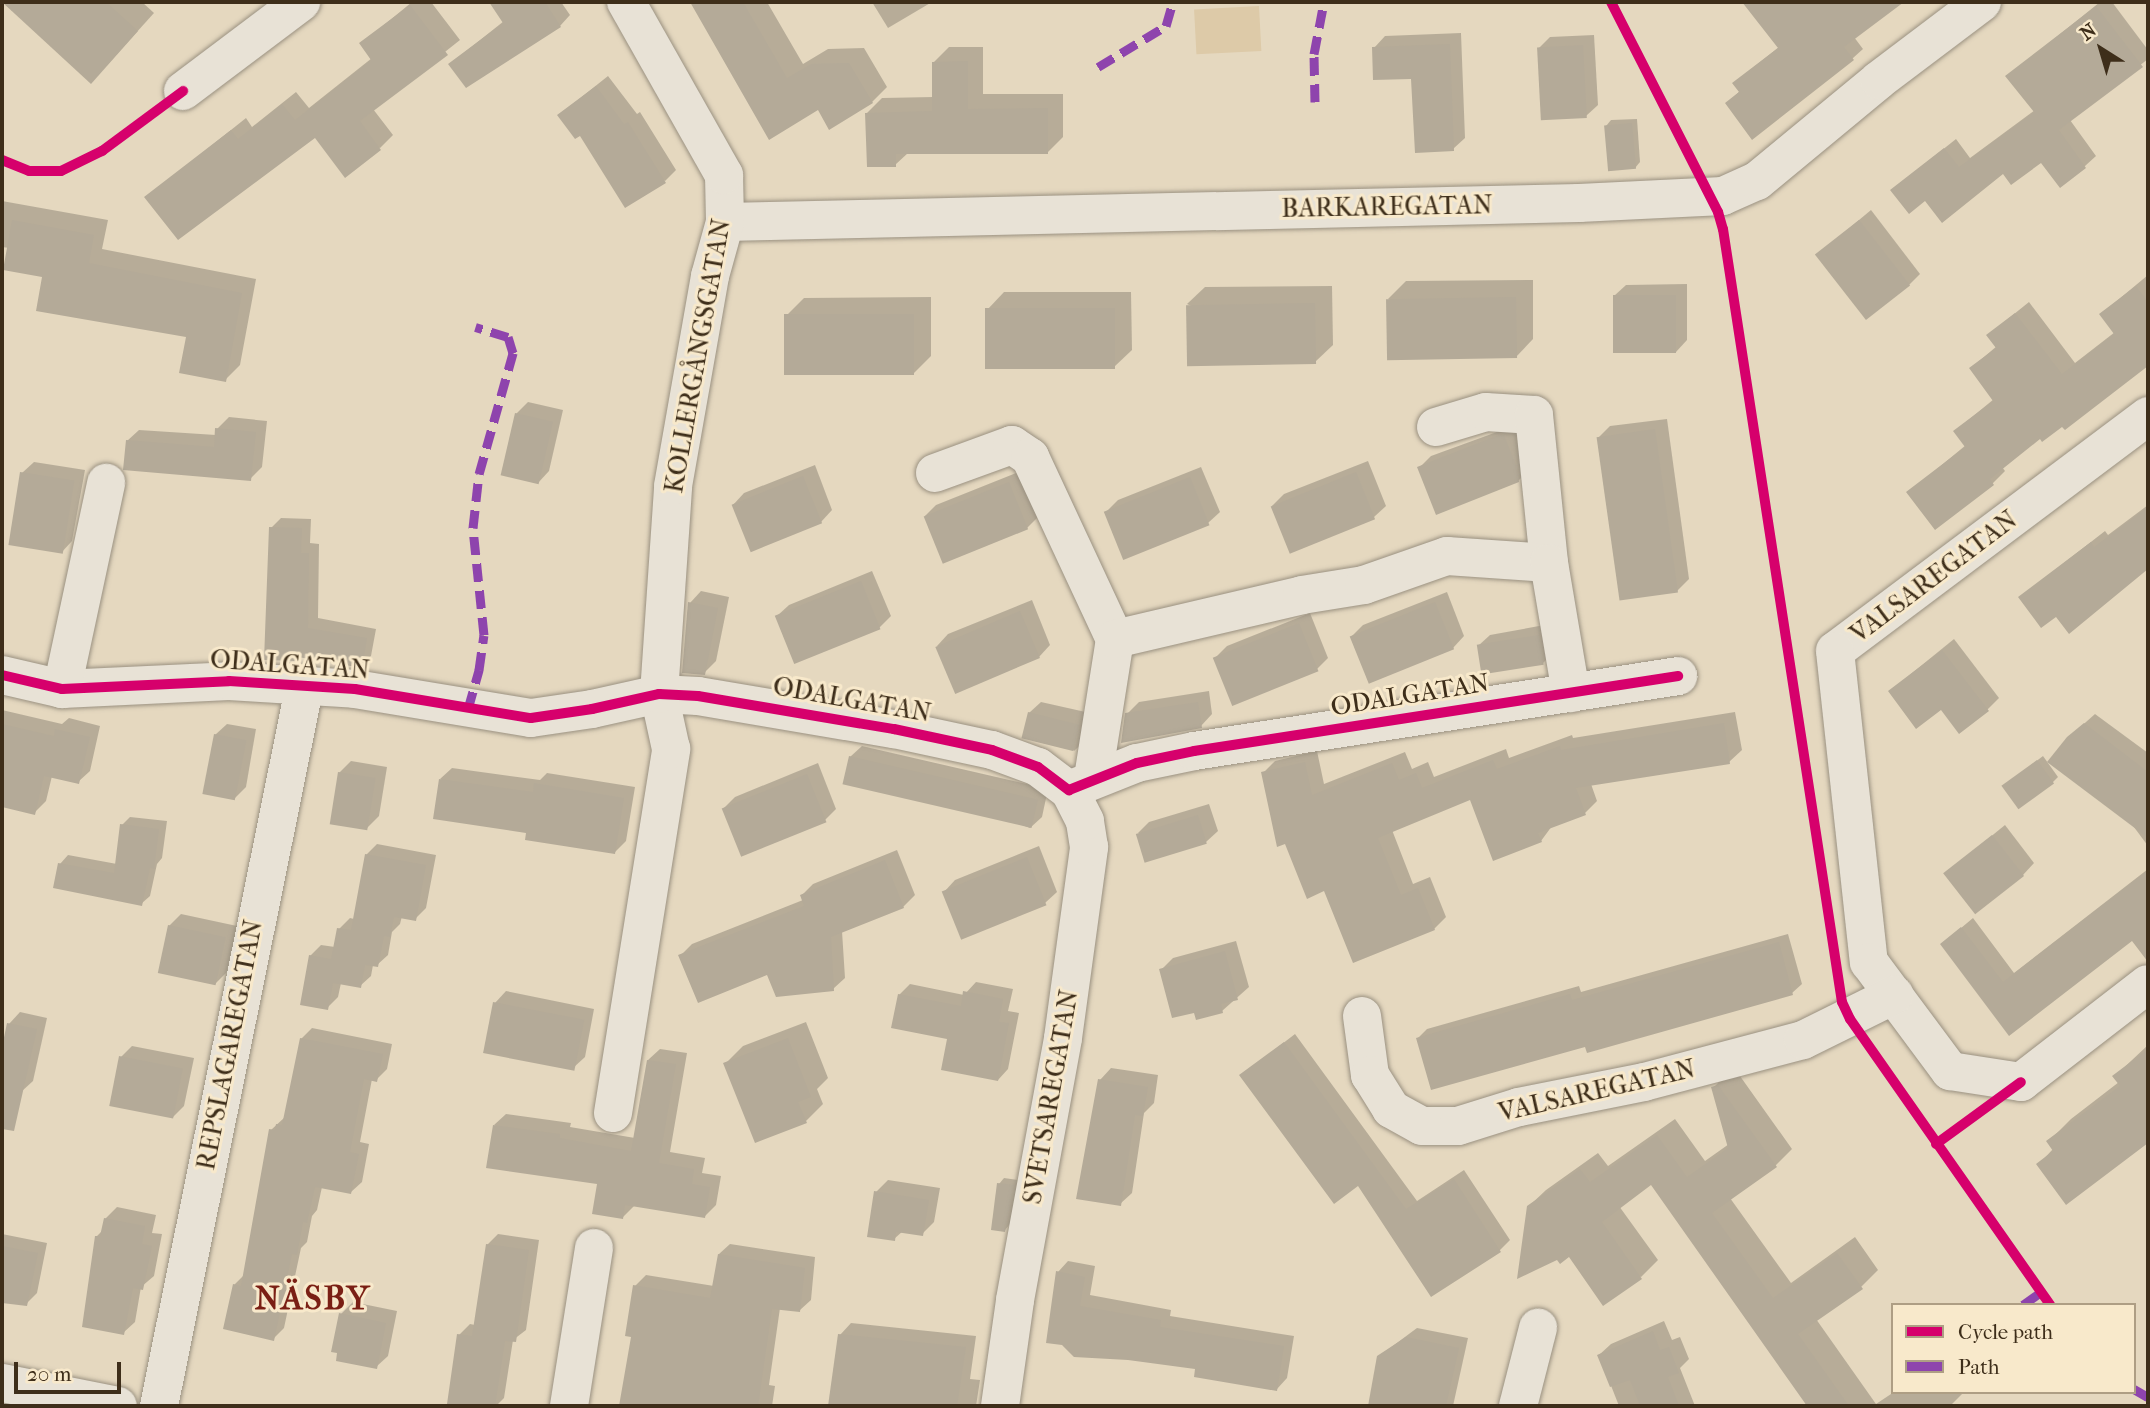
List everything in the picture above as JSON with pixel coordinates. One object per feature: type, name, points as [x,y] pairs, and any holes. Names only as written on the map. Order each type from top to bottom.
[{"type":"street","points":[[183,91],[301,2]]},
{"type":"street","name":"KOLLERGÅNGSGATAN","points":[[626,2],[724,175],[725,222],[710,276],[673,486],[659,694]]},
{"type":"street","name":"BARKAREGATAN","points":[[725,222],[1579,203],[1723,196],[1757,181],[1880,79],[1982,2]]},
{"type":"street","points":[[1436,427],[1486,412],[1534,415],[1549,563],[1571,693]]},
{"type":"street","name":"VALSAREGATAN","points":[[2148,416],[1835,651],[1869,962],[1951,1071],[2021,1082],[2148,984]]},
{"type":"street","points":[[935,473],[1013,445],[1030,457],[1115,639],[1081,784]]},
{"type":"street","points":[[62,689],[107,483]]},
{"type":"street","points":[[1115,639],[1303,595],[1364,585],[1447,556],[1549,563]]},
{"type":"street","name":"ODALGATAN","points":[[2,675],[62,689],[229,681],[305,684],[355,689],[531,718],[592,709],[659,694],[698,696],[894,729],[992,750],[1081,784],[1137,763],[1194,751],[1678,676]]},
{"type":"street","name":"REPSLAGAREGATAN","points":[[159,1406],[305,684]]},
{"type":"street","points":[[613,1113],[671,749],[659,694]]},
{"type":"street","name":"SVETSAREGATAN","points":[[1000,1406],[1015,1300],[1063,1038],[1089,847],[1081,784]]},
{"type":"street","name":"VALSAREGATAN","points":[[1362,1016],[1370,1075],[1391,1109],[1422,1126],[1458,1126],[1519,1107],[1644,1082],[1803,1040],[1894,995]]},
{"type":"street","points":[[569,1406],[594,1248]]},
{"type":"street","points":[[1518,1406],[1538,1328]]},
{"type":"street","points":[[2,1383],[118,1406]]},
{"type":"shaded area","points":[[1259,6],[1261,51],[1196,54],[1194,9]]},
{"type":"building","points":[[2,2],[106,2],[138,31],[91,84]]},
{"type":"building","points":[[489,2],[545,2],[561,27],[466,88],[448,64],[503,23]]},
{"type":"building","points":[[690,2],[743,2],[787,78],[811,64],[849,63],[873,103],[829,130],[818,110],[769,140]]},
{"type":"building","points":[[1742,2],[1904,2],[1844,47],[1854,60],[1752,140],[1725,103],[1739,92],[1732,83],[1778,48]]},
{"type":"building","points":[[410,5],[448,55],[360,121],[381,150],[345,178],[315,138],[178,240],[144,197],[231,130],[238,139],[282,104],[295,120],[371,60],[359,43]]},
{"type":"building","points":[[2096,6],[2143,67],[2059,130],[2086,168],[2060,188],[2041,163],[2011,185],[2003,174],[1942,223],[1925,201],[1909,214],[1890,190],[1944,148],[1959,167],[2034,112],[2005,76]]},
{"type":"building","points":[[1450,44],[1454,151],[1415,153],[1411,79],[1373,80],[1372,47]]},
{"type":"building","points":[[1583,45],[1587,118],[1541,120],[1537,47]]},
{"type":"building","points":[[968,61],[968,109],[1048,108],[1048,154],[896,154],[896,167],[867,167],[865,113],[932,111],[932,62]]},
{"type":"building","points":[[596,86],[624,124],[628,122],[666,183],[625,208],[580,136],[575,139],[557,115]]},
{"type":"building","points":[[1632,123],[1636,169],[1608,171],[1604,125]]},
{"type":"building","points":[[12,220],[94,235],[89,263],[242,293],[226,382],[179,373],[186,337],[36,311],[42,277],[3,270]]},
{"type":"building","points":[[1859,220],[1910,285],[1866,320],[1815,254]]},
{"type":"building","points":[[2136,286],[2148,302],[2148,366],[2065,430],[2062,427],[2042,442],[2040,439],[1990,479],[1994,485],[1935,530],[1906,492],[1965,447],[1953,431],[1993,401],[1969,368],[1996,348],[1986,335],[2015,313],[2062,374],[2114,334],[2099,314]]},
{"type":"building","points":[[1613,295],[1676,295],[1676,353],[1613,353]]},
{"type":"building","points":[[1516,297],[1517,358],[1387,360],[1386,299]]},
{"type":"building","points":[[1315,303],[1316,364],[1187,366],[1186,305]]},
{"type":"building","points":[[985,308],[1115,308],[1115,369],[985,369]]},
{"type":"building","points":[[784,314],[914,314],[914,375],[784,375]]},
{"type":"building","points":[[515,413],[553,422],[539,484],[501,475]]},
{"type":"building","points":[[215,428],[256,432],[251,481],[123,470],[126,440],[214,447]]},
{"type":"building","points":[[1655,429],[1678,592],[1620,601],[1597,437]]},
{"type":"building","points":[[1504,435],[1517,468],[1519,482],[1436,515],[1417,467]]},
{"type":"building","points":[[20,472],[74,481],[63,554],[8,545]]},
{"type":"building","points":[[1356,472],[1375,519],[1290,554],[1271,506]]},
{"type":"building","points":[[803,476],[822,523],[751,552],[732,505]]},
{"type":"building","points":[[1190,477],[1209,525],[1123,560],[1104,512]]},
{"type":"building","points":[[1009,482],[1028,529],[943,564],[924,516]]},
{"type":"building","points":[[2148,507],[2148,569],[2069,634],[2056,617],[2041,628],[2018,597],[2091,542],[2094,547]]},
{"type":"building","points":[[269,527],[302,528],[301,553],[309,553],[308,628],[367,638],[362,668],[298,657],[297,661],[264,660]]},
{"type":"building","points":[[861,581],[880,629],[794,664],[775,616]]},
{"type":"building","points":[[688,602],[718,608],[705,675],[682,673]]},
{"type":"building","points":[[1435,602],[1454,649],[1369,684],[1350,636]]},
{"type":"building","points":[[1020,611],[1040,658],[955,694],[935,647]]},
{"type":"building","points":[[1299,623],[1318,671],[1232,706],[1213,658]]},
{"type":"building","points":[[1539,635],[1544,665],[1481,674],[1477,645]]},
{"type":"building","points":[[1942,650],[1989,711],[1959,734],[1941,710],[1916,729],[1888,691]]},
{"type":"building","points":[[1198,702],[1202,728],[1121,743],[1125,713]]},
{"type":"building","points":[[1028,712],[1079,725],[1073,751],[1021,738]]},
{"type":"building","points":[[1724,723],[1730,764],[1576,788],[1586,815],[1538,833],[1542,842],[1493,861],[1470,800],[1378,838],[1401,895],[1418,888],[1435,930],[1353,963],[1324,891],[1307,899],[1285,844],[1277,847],[1261,772],[1305,762],[1312,795],[1392,763],[1399,780],[1416,773],[1422,788],[1493,760],[1497,769],[1560,746],[1561,750]]},
{"type":"building","points":[[2084,723],[2148,772],[2148,838],[2047,762],[2067,737]]},
{"type":"building","points":[[2,724],[54,736],[55,729],[90,737],[79,784],[44,776],[35,815],[2,807]]},
{"type":"building","points":[[214,734],[246,740],[235,800],[202,794]]},
{"type":"building","points":[[849,756],[1038,800],[1032,828],[842,784]]},
{"type":"building","points":[[2037,760],[2054,783],[2018,809],[2001,786]]},
{"type":"building","points":[[338,772],[376,778],[367,830],[330,824]]},
{"type":"building","points":[[807,774],[826,822],[741,857],[722,808]]},
{"type":"building","points":[[439,779],[533,792],[534,783],[624,798],[615,854],[525,840],[526,833],[433,819]]},
{"type":"building","points":[[1198,815],[1207,844],[1145,863],[1136,834]]},
{"type":"building","points":[[120,824],[159,829],[154,869],[150,868],[142,906],[53,888],[58,863],[114,873]]},
{"type":"building","points":[[1992,835],[2024,876],[1975,914],[1943,873]]},
{"type":"building","points":[[365,854],[426,865],[416,921],[394,917],[390,937],[384,936],[378,967],[365,965],[361,988],[333,983],[328,1010],[300,1005],[309,955],[331,959],[337,928],[351,930]]},
{"type":"building","points":[[1027,857],[1046,905],[961,940],[942,891]]},
{"type":"building","points":[[885,860],[904,908],[831,937],[834,991],[776,997],[767,975],[698,1003],[678,955],[804,906],[800,895]]},
{"type":"building","points":[[2148,870],[2148,962],[2132,941],[2009,1036],[1940,944],[1961,927],[2003,982]]},
{"type":"building","points":[[168,925],[226,937],[216,985],[158,973]]},
{"type":"building","points":[[1779,942],[1793,995],[1587,1053],[1585,1047],[1431,1090],[1416,1038],[1570,994],[1572,1000]]},
{"type":"building","points":[[1225,951],[1238,1000],[1221,1004],[1223,1013],[1196,1020],[1194,1013],[1172,1018],[1159,969]]},
{"type":"building","points":[[963,991],[1003,999],[999,1022],[1009,1023],[998,1081],[941,1070],[947,1039],[891,1028],[898,994],[961,1006]]},
{"type":"building","points":[[493,1002],[584,1020],[574,1071],[483,1053]]},
{"type":"building","points":[[7,1023],[37,1029],[14,1131],[2,1129],[2,1047]]},
{"type":"building","points":[[300,1038],[383,1054],[377,1082],[364,1079],[350,1152],[359,1154],[351,1194],[315,1187],[307,1223],[303,1222],[297,1255],[292,1254],[274,1341],[223,1329],[233,1284],[241,1286],[269,1129],[275,1130],[276,1124],[282,1125]]},
{"type":"building","points":[[788,1038],[811,1097],[798,1102],[807,1123],[755,1143],[723,1063]]},
{"type":"building","points":[[1284,1042],[1406,1209],[1454,1179],[1501,1252],[1431,1297],[1358,1186],[1334,1204],[1239,1075]]},
{"type":"building","points":[[2148,1049],[2148,1143],[2066,1205],[2036,1164],[2053,1151],[2046,1141],[2120,1086],[2112,1076]]},
{"type":"building","points":[[119,1056],[183,1068],[173,1118],[109,1106]]},
{"type":"building","points":[[647,1060],[676,1064],[659,1163],[694,1169],[692,1184],[710,1187],[705,1218],[625,1205],[623,1219],[592,1214],[597,1184],[486,1168],[493,1125],[560,1134],[560,1138],[631,1151]]},
{"type":"building","points":[[1098,1079],[1148,1087],[1143,1116],[1135,1115],[1121,1206],[1076,1199]]},
{"type":"building","points":[[1718,1085],[1777,1167],[1712,1213],[1773,1298],[1837,1253],[1863,1289],[1798,1334],[1849,1406],[1807,1406],[1651,1185],[1602,1222],[1642,1279],[1603,1306],[1569,1257],[1560,1264],[1557,1260],[1517,1279],[1527,1206],[1580,1169],[1590,1182],[1657,1135],[1687,1177],[1728,1148],[1711,1087]]},
{"type":"building","points":[[997,1183],[1014,1185],[1005,1232],[991,1230]]},
{"type":"building","points":[[874,1191],[929,1200],[923,1236],[896,1232],[895,1241],[867,1237]]},
{"type":"building","points":[[104,1218],[145,1226],[142,1244],[152,1246],[143,1290],[133,1288],[124,1335],[82,1327],[95,1236],[100,1236]]},
{"type":"building","points":[[486,1244],[529,1250],[516,1342],[505,1341],[495,1406],[447,1404],[457,1334],[472,1336]]},
{"type":"building","points":[[2,1246],[38,1253],[27,1306],[2,1303]]},
{"type":"building","points":[[718,1254],[805,1268],[800,1312],[772,1309],[758,1406],[619,1406],[631,1337],[625,1336],[633,1285],[710,1298]]},
{"type":"building","points":[[1056,1271],[1085,1277],[1080,1306],[1161,1320],[1160,1327],[1284,1346],[1277,1391],[1194,1377],[1195,1369],[1128,1360],[1074,1357],[1062,1345],[1046,1343]]},
{"type":"building","points":[[339,1313],[386,1323],[377,1369],[336,1361],[337,1353],[331,1352]]},
{"type":"building","points":[[1653,1331],[1660,1350],[1669,1347],[1679,1373],[1668,1377],[1679,1406],[1640,1406],[1630,1380],[1610,1387],[1597,1355]]},
{"type":"building","points":[[838,1334],[966,1347],[957,1406],[828,1406]]},
{"type":"building","points":[[1406,1337],[1459,1348],[1446,1406],[1368,1406],[1377,1356]]},
{"type":"marked path","points":[[1098,67],[1166,26],[1173,2]]},
{"type":"marked path","points":[[1315,102],[1314,54],[1324,2]]},
{"type":"marked path","points":[[468,709],[479,670],[484,635],[473,528],[479,474],[513,353],[508,337],[476,327]]},
{"type":"marked path","points":[[2026,1303],[2041,1292]]},
{"type":"marked path","points":[[2136,1390],[2148,1397]]},
{"type":"cycle path","points":[[1611,2],[1718,212],[1723,229],[1842,1002],[1850,1019],[2049,1303]]},
{"type":"cycle path","points":[[2,160],[29,171],[61,171],[102,151],[183,91]]},
{"type":"cycle path","points":[[2,675],[62,689],[229,681],[355,689],[531,718],[592,709],[659,694],[698,696],[894,729],[992,750],[1038,767],[1069,790],[1137,763],[1194,751],[1678,676]]},
{"type":"cycle path","points":[[1936,1144],[2021,1082]]},
{"type":"district","name":"NÄSBY","points":[[313,1299]]}]
